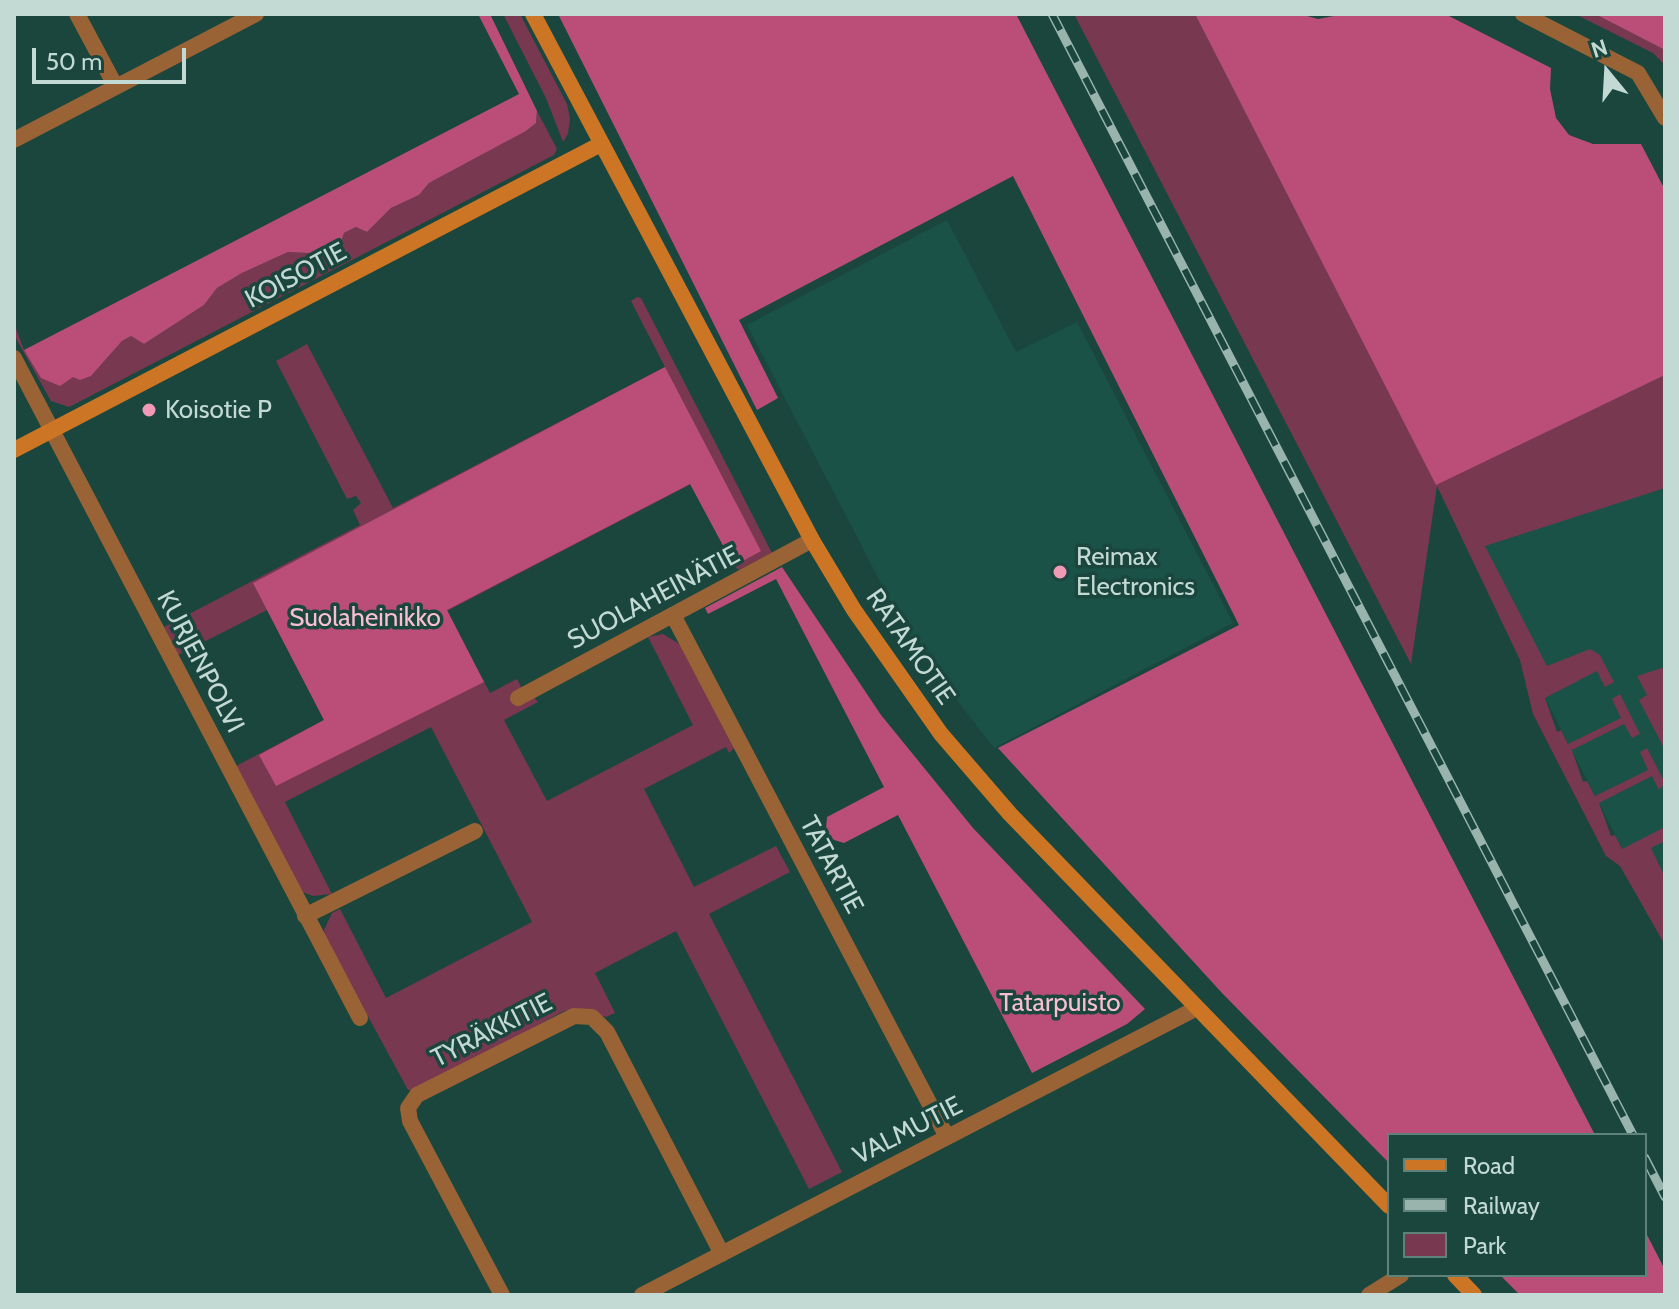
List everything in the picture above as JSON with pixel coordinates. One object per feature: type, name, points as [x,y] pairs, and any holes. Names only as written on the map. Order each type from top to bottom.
[{"type":"street","points":[[77,14],[116,87]]},
{"type":"street","points":[[14,140],[256,14]]},
{"type":"street","name":"RATAMOTIE","points":[[533,14],[812,540],[854,610],[941,734],[1010,814],[1195,1009],[1387,1204]]},
{"type":"street","points":[[1523,14],[1638,73],[1665,118]]},
{"type":"street","name":"KOISOTIE","points":[[14,450],[601,144]]},
{"type":"street","name":"KURJENPOLVI","points":[[14,358],[360,1018]]},
{"type":"street","name":"SUOLAHEINÄTIE","points":[[518,698],[812,540]]},
{"type":"street","name":"TATARTIE","points":[[673,615],[947,1137]]},
{"type":"street","points":[[305,916],[475,831]]},
{"type":"street","name":"VALMUTIE","points":[[642,1295],[1195,1009]]},
{"type":"street","name":"TYRÄKKITIE","points":[[502,1295],[410,1121],[408,1108],[417,1095],[574,1016],[592,1017],[607,1032],[722,1254]]},
{"type":"street","points":[[1369,1295],[1398,1277]]},
{"type":"street","points":[[1457,1277],[1474,1295]]},
{"type":"shaded area","points":[[947,220],[1016,352],[1077,322],[1233,623],[994,748],[911,641],[747,325]]},
{"type":"shaded area","points":[[1665,375],[1665,932],[1436,485]]},
{"type":"green space","points":[[478,14],[490,14],[537,111],[536,123],[429,183],[419,195],[391,208],[367,232],[356,227],[344,233],[338,249],[328,254],[288,252],[242,273],[217,288],[204,305],[144,344],[131,336],[122,341],[91,376],[80,380],[73,377],[60,386],[41,378],[24,350],[519,94]]},
{"type":"green space","points":[[503,14],[520,14],[567,104],[570,119],[568,134],[563,142],[546,98]]},
{"type":"green space","points":[[558,14],[1016,14],[1594,1133],[1387,1133],[1387,1161],[1222,993],[998,748],[1239,625],[1013,176],[739,320],[778,398],[757,410]]},
{"type":"green space","points":[[1074,14],[1195,14],[1436,484],[1665,375],[1665,488],[1485,546],[1547,666],[1590,649],[1600,655],[1614,682],[1605,687],[1597,671],[1545,698],[1557,732],[1561,730],[1568,744],[1621,718],[1612,699],[1620,694],[1640,734],[1632,738],[1624,724],[1572,750],[1583,782],[1587,781],[1595,796],[1648,770],[1640,752],[1647,748],[1665,783],[1659,790],[1652,776],[1599,803],[1611,836],[1615,835],[1622,849],[1665,827],[1665,841],[1651,848],[1665,877],[1665,945],[1620,866],[1606,856],[1533,714],[1520,660],[1437,486],[1411,664]]},
{"type":"green space","points":[[1195,14],[1300,14],[1318,19],[1344,14],[1445,14],[1551,68],[1550,89],[1556,118],[1569,135],[1593,144],[1641,144],[1665,190],[1665,375],[1436,485]]},
{"type":"green space","points":[[1575,14],[1595,14],[1665,50],[1665,65],[1653,53]]},
{"type":"green space","points":[[1595,14],[1665,14],[1665,50]]},
{"type":"green space","points":[[537,111],[557,149],[554,155],[69,407],[51,401],[14,335],[14,323],[24,350],[73,377],[91,376],[122,341],[131,336],[144,344],[204,305],[217,288],[242,273],[288,252],[328,254],[344,233],[357,227],[367,232],[391,208],[419,195],[429,183],[526,131],[536,123]]},
{"type":"green space","name":"Suolaheinikko","points":[[641,298],[772,553],[739,570],[734,566],[691,484],[447,611],[490,693],[517,679],[527,699],[534,697],[538,702],[504,720],[547,801],[693,725],[648,637],[663,634],[681,645],[734,748],[729,753],[726,747],[644,789],[694,887],[776,846],[790,872],[709,914],[842,1172],[809,1189],[676,931],[595,973],[615,1013],[606,1017],[577,1008],[564,1011],[416,1091],[408,1090],[325,937],[324,930],[332,913],[340,909],[386,998],[532,922],[431,727],[285,802],[332,894],[313,896],[302,892],[236,766],[324,720],[267,610],[178,655],[164,627],[360,525],[353,510],[361,503],[356,496],[347,499],[276,361],[307,344],[393,508],[665,367],[631,301]]},
{"type":"green space","points":[[665,367],[761,551],[734,566],[690,484],[447,610],[484,682],[276,786],[259,755],[324,720],[253,583]]},
{"type":"green space","name":"Tatarpuisto","points":[[782,567],[881,715],[973,828],[1145,1009],[1127,1024],[1032,1073],[898,815],[844,843],[831,839],[826,828],[827,817],[884,787],[776,579],[708,614],[705,608]]},
{"type":"green space","points":[[1665,667],[1665,750],[1639,700],[1647,695],[1637,676]]},
{"type":"green space","points":[[1647,1235],[1665,1270],[1665,1295],[1520,1295],[1502,1277],[1647,1277]]},
{"type":"railway","points":[[1052,14],[1632,1133]]},
{"type":"railway","points":[[1647,1162],[1665,1197]]},
{"type":"place","name":"Koisotie P","points":[[149,410]]},
{"type":"place","name":"Reimax Electronics","points":[[1060,572]]}]
